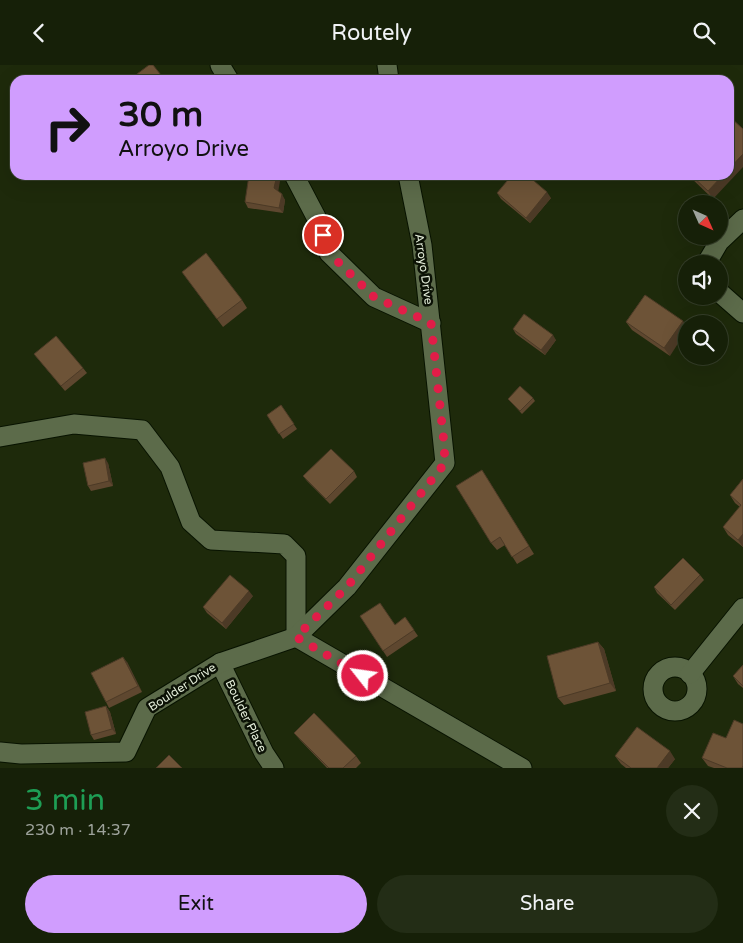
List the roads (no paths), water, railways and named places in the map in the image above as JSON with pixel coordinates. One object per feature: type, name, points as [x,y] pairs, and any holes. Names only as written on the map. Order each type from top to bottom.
[{"type":"street","points":[[297,180],[316,217],[329,253],[374,297],[431,323]]},
{"type":"street","name":"Arroyo Drive","points":[[296,637],[347,587],[445,463],[422,245],[409,180]]},
{"type":"street","points":[[712,255],[719,243],[743,219]]},
{"type":"street","points":[[728,300],[743,313]]},
{"type":"street","points":[[0,437],[74,424],[142,430],[170,467],[191,522],[211,539],[284,544],[296,555],[296,637],[522,768]]},
{"type":"street","points":[[690,674],[743,608]]},
{"type":"street","name":"Boulder Drive","points":[[0,752],[21,754],[126,752],[147,708],[220,663],[296,637]]},
{"type":"street","name":"Boulder Place","points":[[220,663],[264,753],[274,768]]}]
